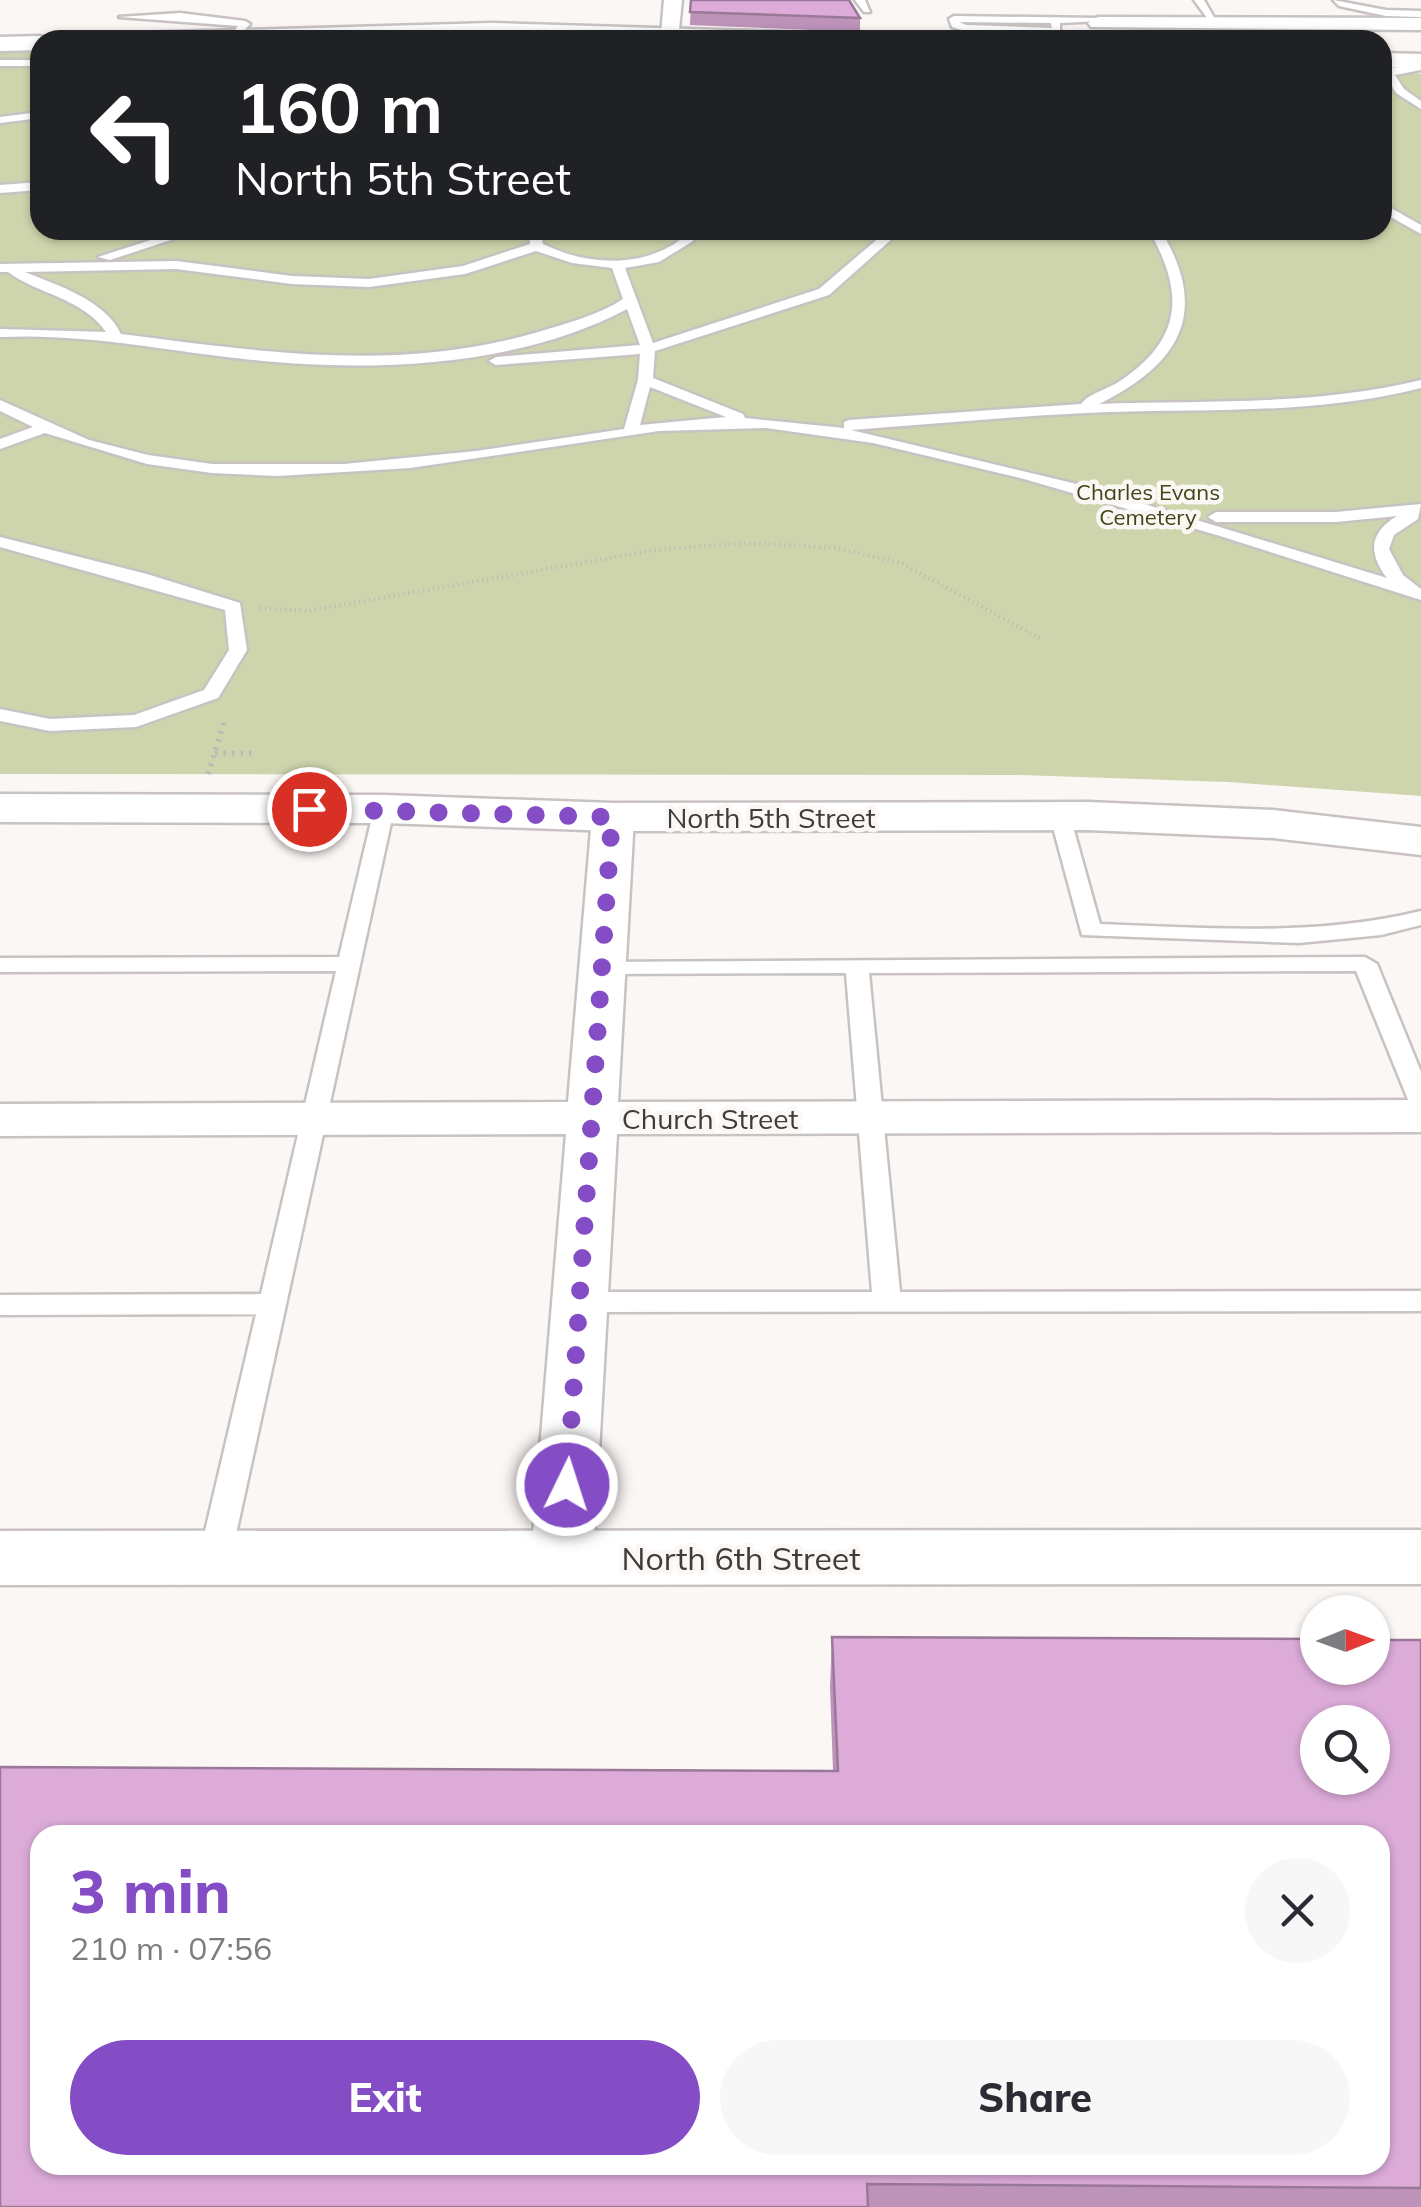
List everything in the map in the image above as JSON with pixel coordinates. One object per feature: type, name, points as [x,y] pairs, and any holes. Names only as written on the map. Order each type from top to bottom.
[{"type":"main road","points":[[240,30],[521,30]]},
{"type":"main road","points":[[0,44],[30,43]]},
{"type":"main road","points":[[1392,61],[1418,63]]},
{"type":"main road","name":"North 5th Street","points":[[0,808],[384,809],[612,817],[1060,816],[1273,824],[1421,840]]},
{"type":"main road","name":"North 6th Street","points":[[0,1558],[1421,1557]]},
{"type":"street","points":[[671,30],[673,0]]},
{"type":"street","points":[[1086,0],[1101,28],[1421,24]]},
{"type":"street","points":[[562,1558],[612,817]]},
{"type":"street","name":"Church Street","points":[[0,1120],[1421,1116]]},
{"type":"lane","points":[[1199,0],[1216,24]]},
{"type":"lane","points":[[1338,0],[1386,13],[1421,14]]},
{"type":"lane","points":[[1048,8],[1055,22]]},
{"type":"lane","points":[[954,13],[1101,28]]},
{"type":"lane","points":[[124,17],[180,16],[240,30]]},
{"type":"lane","points":[[0,63],[30,63]]},
{"type":"lane","points":[[1392,72],[1418,63]]},
{"type":"lane","points":[[1392,81],[1418,104]]},
{"type":"lane","points":[[1399,103],[1418,104]]},
{"type":"lane","points":[[0,120],[30,116]]},
{"type":"lane","points":[[0,189],[30,187]]},
{"type":"lane","points":[[1392,213],[1421,231]]},
{"type":"lane","points":[[1392,230],[1421,231]]},
{"type":"lane","points":[[77,266],[162,240]]},
{"type":"lane","points":[[534,240],[537,246],[570,260],[616,262],[642,260],[678,249],[687,240]]},
{"type":"lane","points":[[0,333],[115,336],[286,359],[446,364],[648,349],[824,292],[884,240]]},
{"type":"lane","points":[[1069,409],[1133,383],[1164,350],[1183,305],[1182,280],[1163,240]]},
{"type":"lane","points":[[2,268],[193,266],[292,280],[369,283],[465,270],[537,246]]},
{"type":"lane","points":[[616,262],[648,349],[646,380],[631,430]]},
{"type":"lane","points":[[2,268],[67,296],[108,322],[115,336]]},
{"type":"lane","points":[[386,362],[436,360],[514,344],[594,318],[630,300]]},
{"type":"lane","points":[[646,380],[750,422]]},
{"type":"lane","points":[[804,427],[1069,409],[1319,403],[1382,395],[1421,384]]},
{"type":"lane","points":[[0,406],[88,445],[131,456],[181,465],[279,471],[397,466],[606,437],[631,430],[750,422],[804,427],[984,464],[1166,512],[1414,592]]},
{"type":"lane","points":[[0,444],[46,428]]},
{"type":"lane","points":[[1166,512],[1272,518],[1421,510]]},
{"type":"lane","points":[[1414,592],[1386,566],[1379,547],[1385,533],[1421,510]]},
{"type":"lane","points":[[0,542],[234,606],[238,650],[211,694],[136,721],[41,723],[0,715]]},
{"type":"lane","points":[[0,734],[41,723]]},
{"type":"lane","points":[[215,1558],[384,809]]},
{"type":"lane","points":[[1060,816],[1090,930],[1325,935],[1386,929],[1421,918]]},
{"type":"lane","points":[[0,965],[348,964]]},
{"type":"lane","points":[[602,967],[1364,964],[1421,1102]]},
{"type":"lane","points":[[856,966],[887,1302]]},
{"type":"lane","points":[[579,1302],[1421,1301]]},
{"type":"lane","points":[[0,1304],[272,1304]]},
{"type":"path","points":[[234,606],[306,611],[662,549],[752,543],[837,548],[903,564],[1043,640]]},
{"type":"path","points":[[197,808],[227,711],[203,696]]},
{"type":"path","points":[[215,753],[254,752]]},
{"type":"green space","name":"Charles Evans Cemetery","points":[[30,49],[30,240],[1392,240],[1392,68],[1421,74],[1421,796],[1228,782],[1020,775],[0,774],[0,50]]},
{"type":"building","points":[[691,0],[849,0],[860,18],[690,12]]},
{"type":"building","points":[[832,1637],[1300,1639],[1300,1685],[1390,1685],[1390,1640],[1421,1640],[1421,2188],[867,2184],[868,2207],[0,2207],[0,1767],[838,1771]]},
{"type":"route","points":[[309,809],[612,817],[567,1485]]}]
